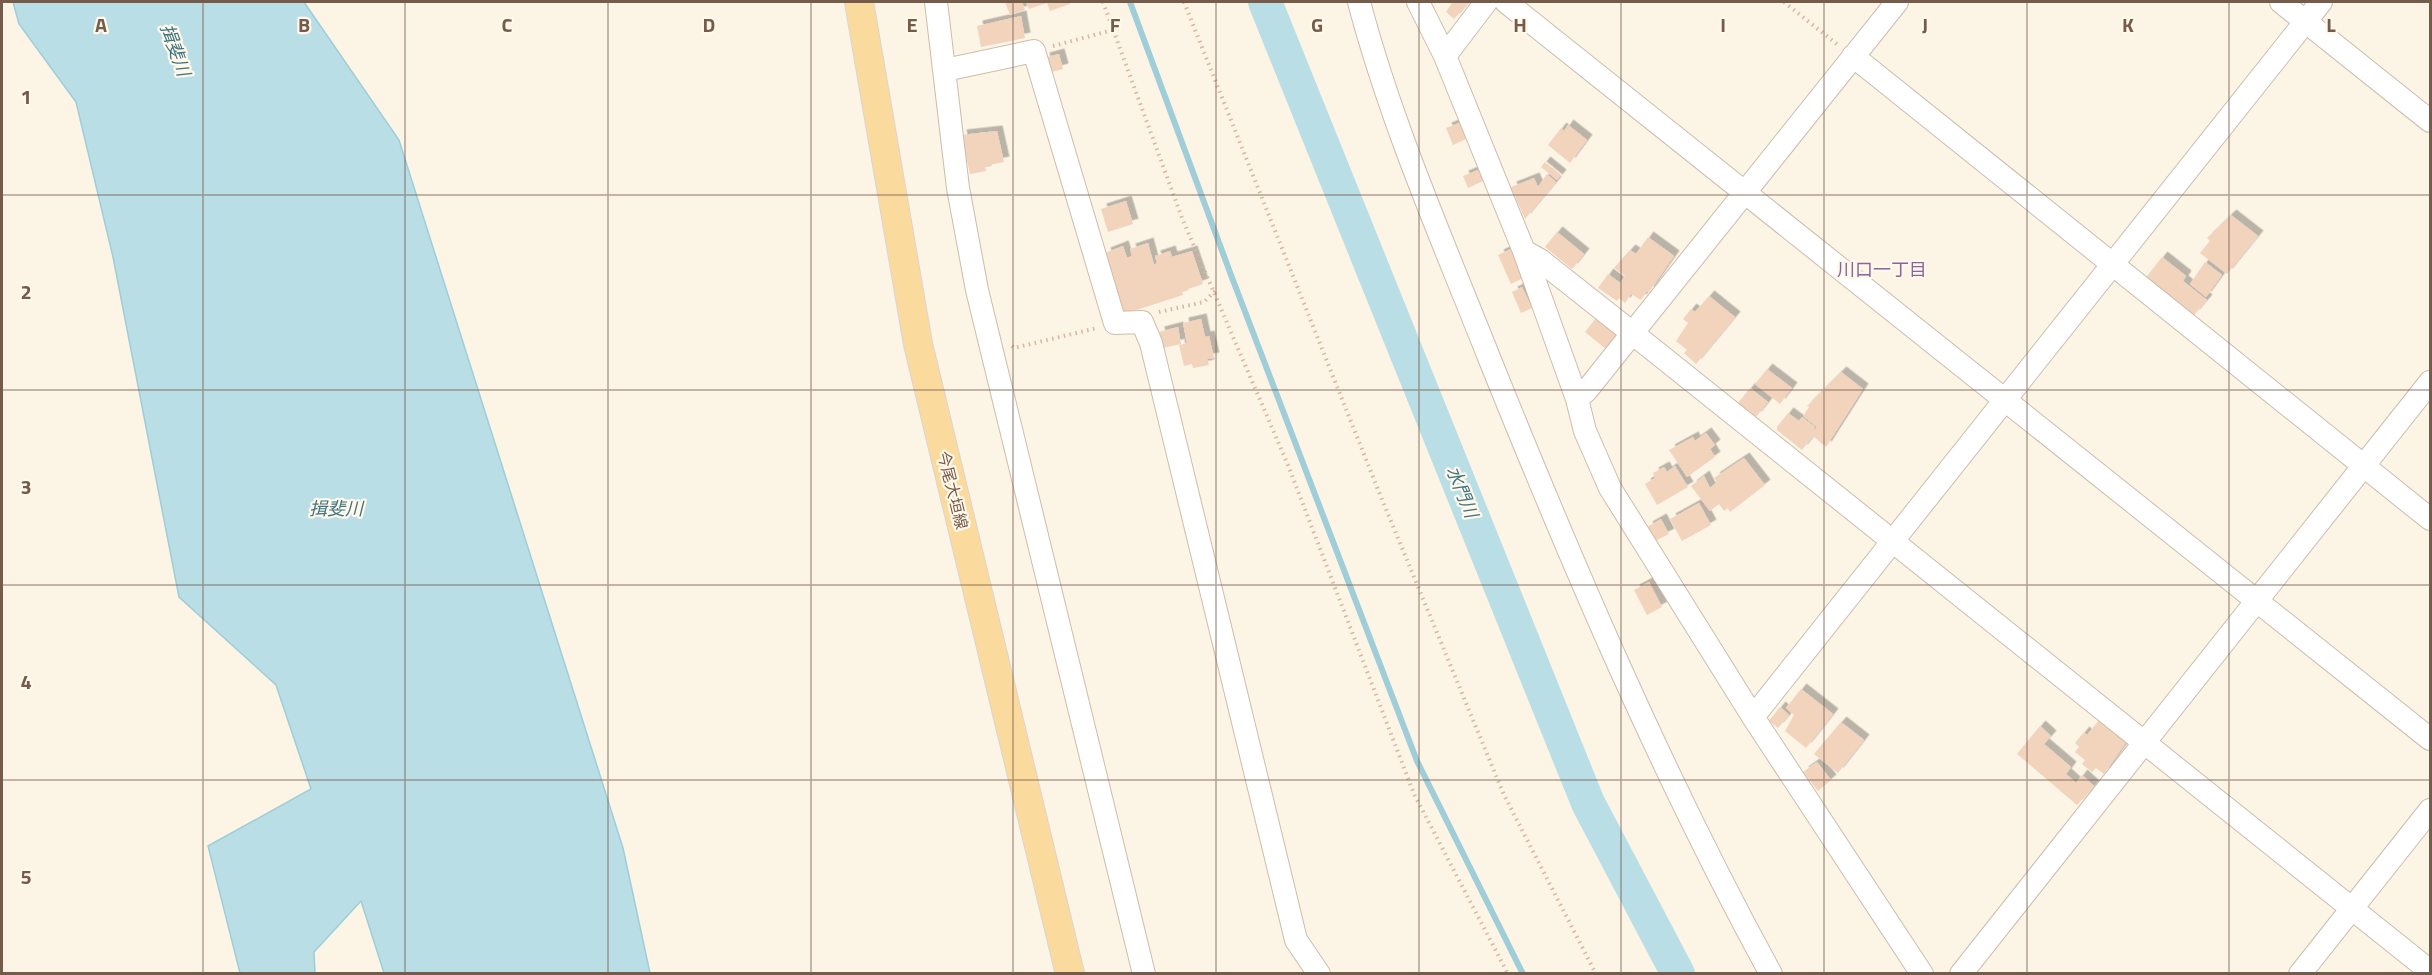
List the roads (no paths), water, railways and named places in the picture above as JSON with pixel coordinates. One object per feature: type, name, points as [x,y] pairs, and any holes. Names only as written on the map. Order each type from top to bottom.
[{"type":"main road","name":"今尾大垣線","points":[[859,2],[918,344],[1070,974]]},
{"type":"street","points":[[936,2],[958,188],[977,290],[1144,974]]},
{"type":"street","points":[[1359,2],[1377,71],[1530,459],[1628,685],[1718,876],[1771,974]]},
{"type":"street","points":[[1418,2],[1445,56],[1524,251],[1577,399],[1585,431],[1610,488],[1753,717],[1922,974]]},
{"type":"street","points":[[1445,56],[1486,2]]},
{"type":"street","points":[[1506,2],[1747,191],[2430,739]]},
{"type":"street","points":[[1577,399],[1587,390],[1631,332],[1747,191],[1897,2]]},
{"type":"street","points":[[2281,2],[2430,121]]},
{"type":"street","points":[[1753,717],[2321,2]]},
{"type":"street","points":[[945,70],[1034,51],[1115,323],[1142,322],[1151,343],[1296,940],[1319,974]]},
{"type":"street","points":[[1853,57],[2430,519]]},
{"type":"street","points":[[1524,251],[1540,260],[1631,332],[2430,971]]},
{"type":"street","points":[[1960,974],[2430,382]]},
{"type":"street","points":[[2300,974],[2430,810]]},
{"type":"water","name":"揖斐川","points":[[13,2],[304,2],[399,140],[623,848],[650,973],[384,973],[361,901],[314,952],[315,973],[240,973],[208,846],[311,789],[276,685],[179,597],[113,257],[76,102],[19,24]]},
{"type":"waterway","points":[[1130,2],[1231,275],[1417,761],[1523,974]]},
{"type":"waterway","name":"水門川","points":[[1265,2],[1588,803],[1678,974]]},
{"type":"district","name":"川口一丁目","points":[[1882,270]]}]
